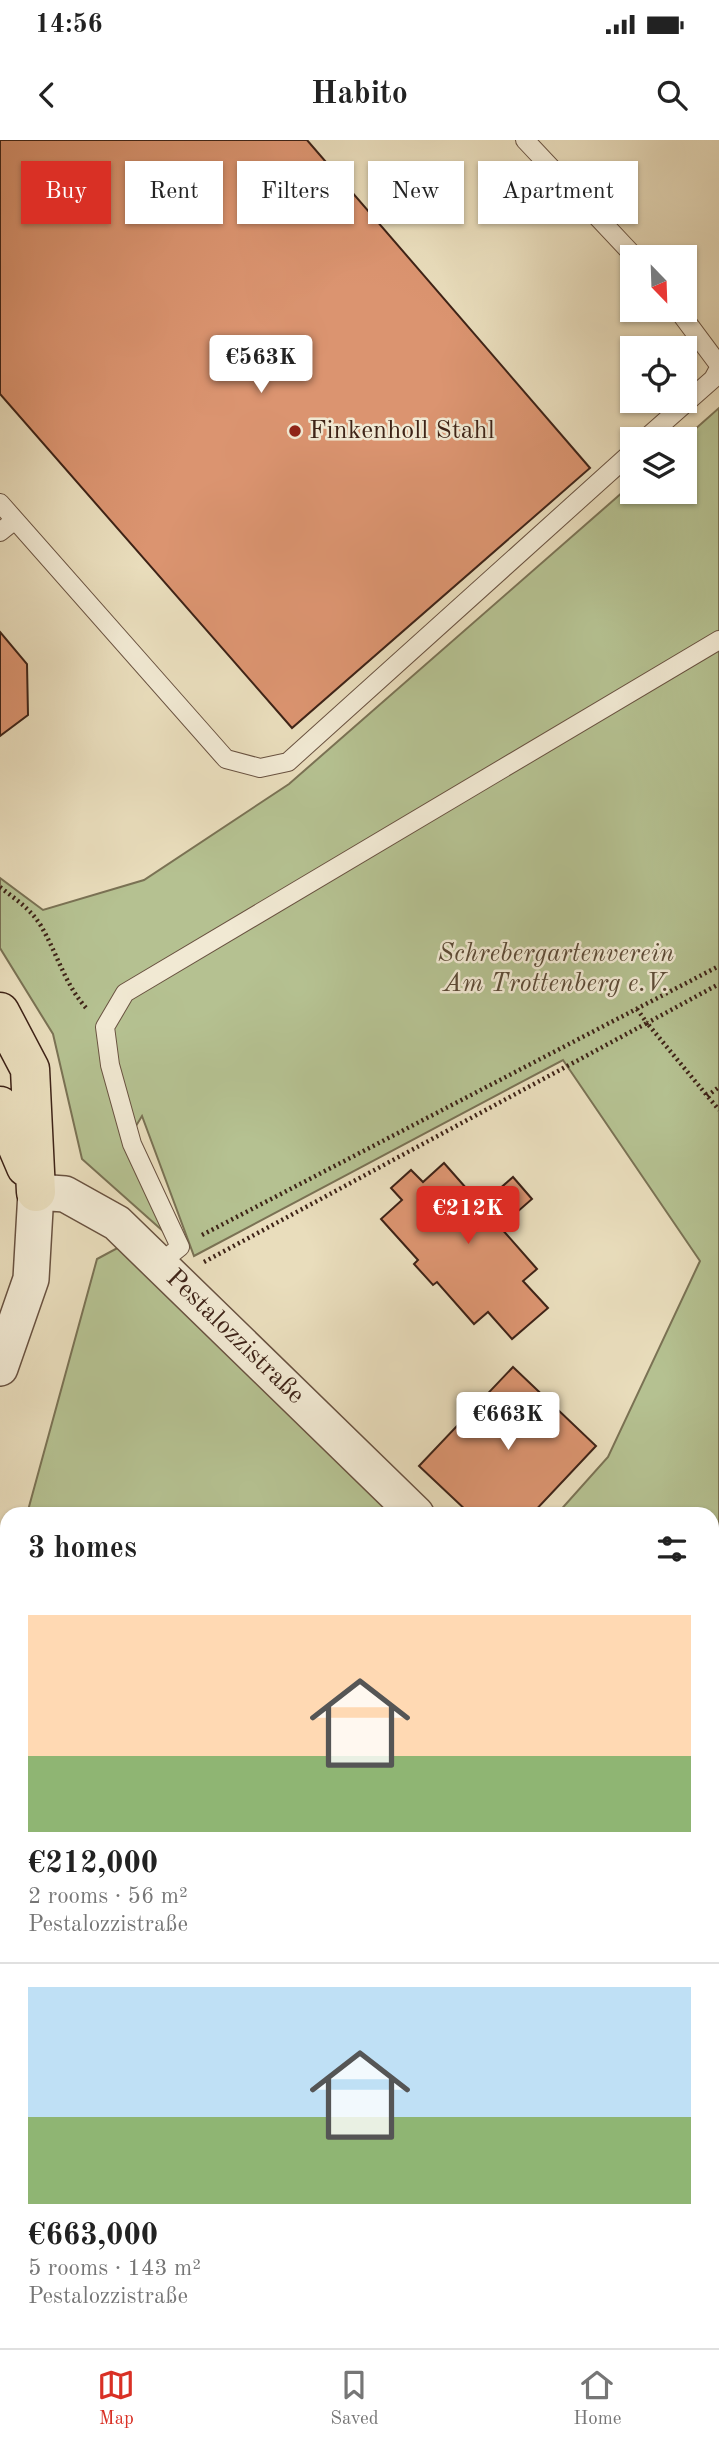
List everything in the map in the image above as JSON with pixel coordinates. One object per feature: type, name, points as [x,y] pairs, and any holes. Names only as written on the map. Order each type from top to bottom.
[{"type":"highway","points":[[0,1012],[30,1069],[36,1192]]},
{"type":"highway","points":[[0,1106],[36,1192]]},
{"type":"street","name":"Pestalozzistraße","points":[[36,1192],[65,1195],[90,1206],[173,1264],[409,1507]]},
{"type":"street","points":[[0,1368],[31,1279],[36,1192]]},
{"type":"lane","points":[[525,140],[624,245]]},
{"type":"lane","points":[[659,427],[713,379],[719,367],[686,322]]},
{"type":"lane","points":[[0,503],[226,759],[260,768],[288,762],[620,463]]},
{"type":"lane","points":[[0,532],[15,520]]},
{"type":"lane","points":[[173,1264],[132,1144],[110,1065],[105,1027],[124,993],[719,640]]},
{"type":"path","points":[[0,887],[27,908],[40,925],[74,995],[105,1027]]},
{"type":"path","points":[[173,1264],[489,1083],[719,966]]},
{"type":"path","points":[[173,1264],[202,1263],[719,984]]},
{"type":"path","points":[[637,1009],[719,1110]]},
{"type":"path","points":[[707,1096],[719,1087]]},
{"type":"green space","name":"Schrebergartenverein Am Trottenberg e.V.","points":[[719,408],[719,1507],[563,1507],[608,1457],[700,1261],[563,1060],[194,1256],[142,1116],[125,1144],[164,1232],[82,1159],[53,1034],[0,948],[0,878],[43,910],[144,880],[289,784],[620,494],[620,504],[697,504],[697,427]]},
{"type":"green space","points":[[123,1245],[392,1507],[29,1507],[97,1259]]},
{"type":"building","name":"Finkenholl Stahl","points":[[0,140],[307,140],[325,161],[237,161],[237,224],[354,224],[354,194],[368,211],[368,224],[379,224],[590,468],[292,728],[0,394]]},
{"type":"building","points":[[0,632],[27,664],[28,715],[0,736]]},
{"type":"building","points":[[444,1163],[481,1205],[513,1177],[532,1199],[500,1227],[537,1269],[523,1281],[548,1308],[512,1339],[488,1312],[474,1324],[437,1282],[433,1285],[414,1264],[418,1260],[381,1219],[402,1200],[391,1188],[411,1170],[423,1182]]},
{"type":"building","points":[[513,1367],[596,1446],[539,1507],[463,1507],[419,1466]]},
{"type":"place","name":"Finkenholl Stahl","points":[[295,431]]}]
